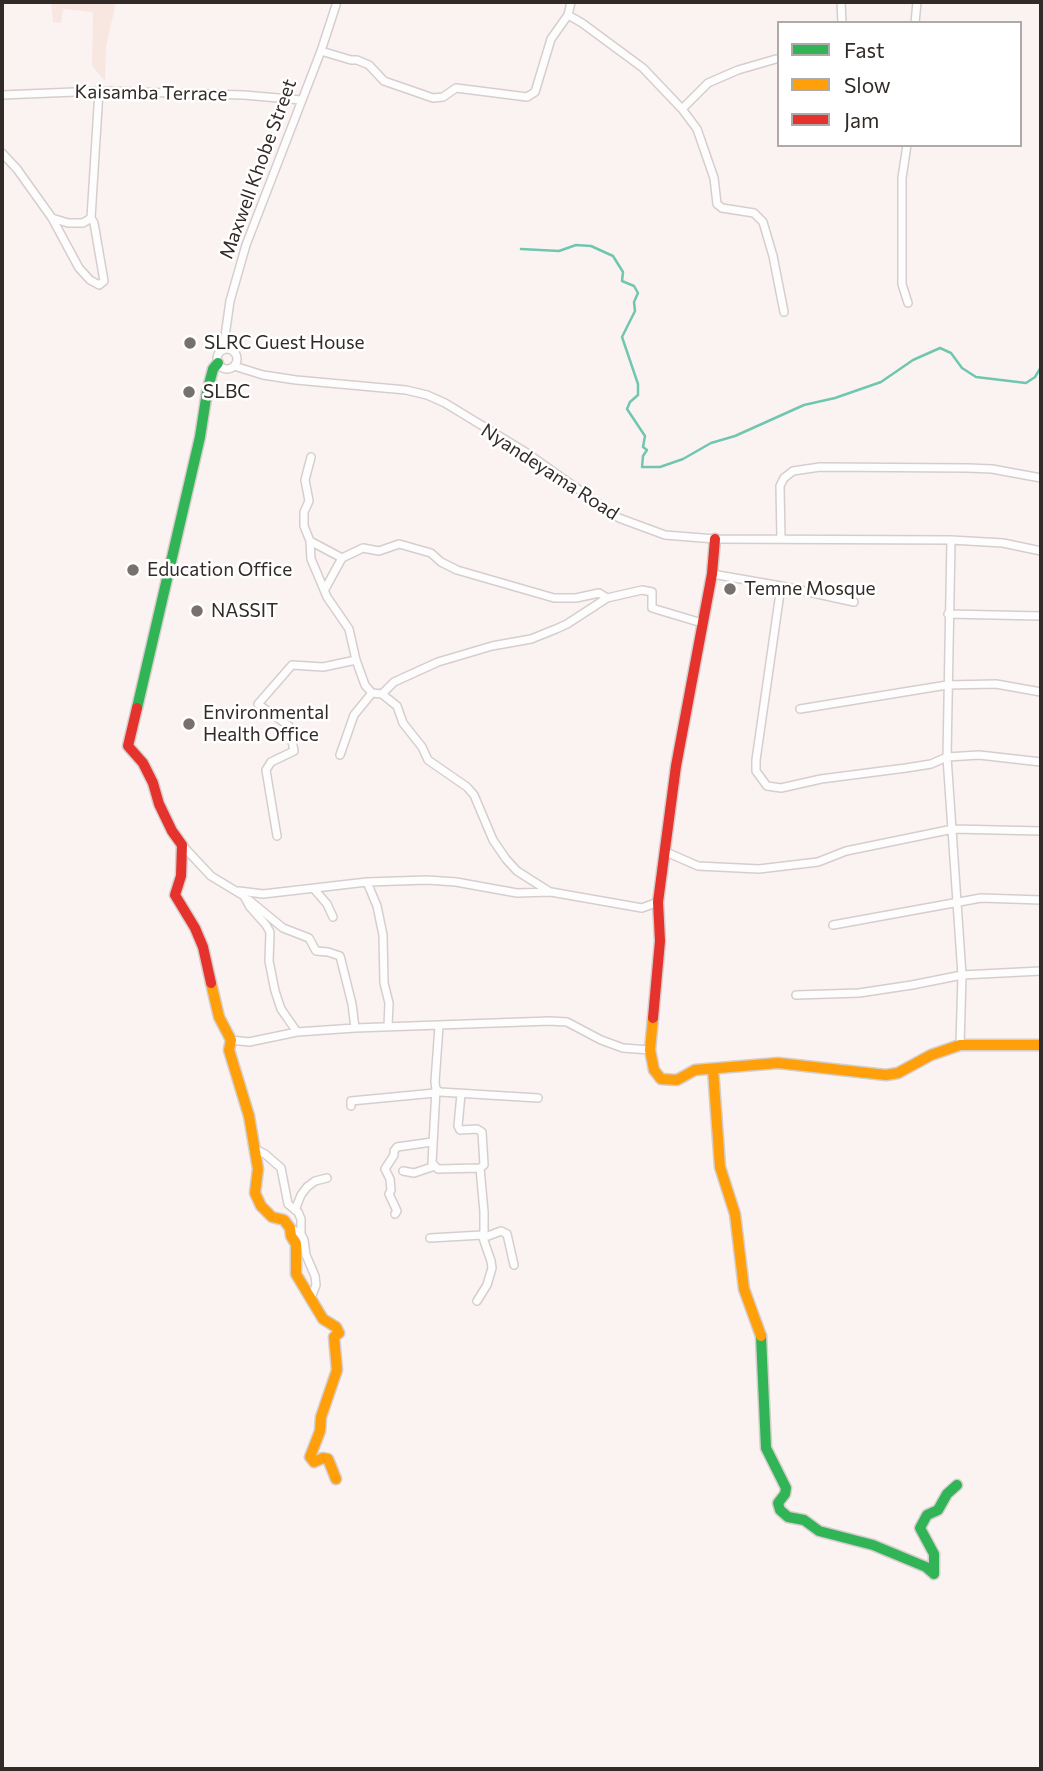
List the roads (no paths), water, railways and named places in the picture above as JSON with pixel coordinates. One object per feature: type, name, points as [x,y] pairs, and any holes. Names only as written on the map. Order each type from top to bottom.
[{"type":"street","name":"Maxwell Khobe Street","points":[[223,350],[230,301],[246,245],[321,51],[337,2]]},
{"type":"street","points":[[321,51],[369,65],[384,81],[433,98],[443,97],[456,88],[527,97],[535,92],[551,39],[568,16],[571,2]]},
{"type":"street","points":[[841,2],[842,21]]},
{"type":"street","points":[[915,21],[917,2]]},
{"type":"street","points":[[568,16],[582,23],[643,68],[697,129],[714,178],[717,204],[722,208],[754,212],[763,222],[784,312]]},
{"type":"street","points":[[682,109],[708,83],[738,70],[776,59]]},
{"type":"street","points":[[2,153],[52,218],[79,268],[90,280],[102,284],[104,281],[101,261],[91,218],[99,91]]},
{"type":"street","name":"Kaisamba Terrace","points":[[2,95],[99,91],[301,100]]},
{"type":"street","points":[[907,147],[902,178],[902,284],[908,303]]},
{"type":"street","points":[[2,166],[10,162]]},
{"type":"street","points":[[52,218],[68,223],[83,223],[91,218]]},
{"type":"street","points":[[218,363],[227,369],[234,366],[237,359],[233,352],[223,350],[213,369],[189,485],[128,746],[143,763],[172,831],[211,876],[244,896],[283,928],[309,938],[316,951],[340,956],[355,1028]]},
{"type":"street","name":"Nyandeyama Road","points":[[234,366],[263,375],[296,380],[406,390],[427,395],[445,403],[527,453],[619,518],[665,535],[715,539],[951,540],[1003,544],[1041,551]]},
{"type":"street","points":[[311,457],[305,480],[309,501],[304,512],[311,559],[327,597],[349,629],[365,685],[372,693],[382,694],[397,706],[403,723],[422,747],[428,760],[474,794],[493,840],[517,872],[551,892]]},
{"type":"street","points":[[781,539],[780,486],[784,478],[793,471],[820,467],[968,468],[992,469],[1041,478]]},
{"type":"street","points":[[715,539],[712,574],[676,766],[658,902],[660,941],[650,1050],[654,1070],[661,1079],[677,1080],[695,1070],[778,1063],[886,1074],[898,1073],[931,1055],[960,1045],[1041,1045]]},
{"type":"street","points":[[951,540],[947,757],[962,975],[960,1045]]},
{"type":"street","points":[[310,541],[342,558]]},
{"type":"street","points":[[325,589],[342,558],[363,548],[379,551],[399,544],[431,553],[457,570],[554,597],[576,598],[600,593],[607,598]]},
{"type":"street","points":[[712,574],[854,602]]},
{"type":"street","points":[[781,586],[755,760],[756,771],[767,786],[781,788],[821,779],[931,764],[947,757],[979,755],[1041,762]]},
{"type":"street","points":[[382,694],[394,682],[438,662],[492,646],[531,639],[567,624],[607,598],[642,590],[652,592],[652,608],[702,623]]},
{"type":"street","points":[[948,614],[1041,617]]},
{"type":"street","points":[[278,836],[266,770],[271,762],[294,751],[289,726],[258,704],[292,666],[323,667],[356,660]]},
{"type":"street","points":[[800,709],[947,685],[996,684],[1041,692]]},
{"type":"street","points":[[340,755],[354,715],[372,693]]},
{"type":"street","points":[[666,852],[698,866],[759,869],[818,862],[846,851],[953,829],[1041,831]]},
{"type":"street","points":[[182,845],[181,876],[175,895],[203,947],[219,1017],[231,1040],[229,1050],[249,1116],[255,1149],[258,1168],[256,1193],[261,1206],[272,1217],[284,1220],[290,1228],[296,1244],[296,1274],[323,1319],[336,1327],[339,1334],[334,1337],[337,1370],[310,1457],[314,1462],[328,1459],[336,1479]]},
{"type":"street","points":[[234,890],[262,894],[367,882],[427,880],[517,893],[551,892],[642,908],[658,902]]},
{"type":"street","points":[[367,882],[377,906],[383,935],[384,983],[389,1003],[388,1027]]},
{"type":"street","points":[[326,902],[329,887]]},
{"type":"street","points":[[314,889],[326,902],[333,916]]},
{"type":"street","points":[[244,896],[270,932],[270,961],[275,991],[281,1009],[297,1032]]},
{"type":"street","points":[[833,925],[981,898],[1041,900]]},
{"type":"street","points":[[796,995],[859,993],[962,975],[1041,971]]},
{"type":"street","points":[[231,1040],[249,1042],[297,1032],[512,1020],[567,1022],[623,1048],[650,1050]]},
{"type":"street","points":[[439,1026],[432,1142],[432,1163],[438,1169],[480,1168],[484,1165],[482,1132],[477,1129],[460,1130],[458,1126],[461,1094]]},
{"type":"street","points":[[713,1069],[720,1167],[735,1214],[744,1289],[761,1332],[766,1448],[786,1488],[779,1503],[780,1510],[788,1517],[804,1520],[819,1531],[873,1545],[926,1567],[934,1574],[934,1554],[920,1528],[927,1515],[938,1510],[947,1494],[957,1485]]},
{"type":"street","points":[[351,1106],[351,1101],[435,1091],[538,1098]]},
{"type":"street","points":[[396,1214],[397,1210],[389,1194],[390,1179],[385,1169],[397,1147],[432,1142]]},
{"type":"street","points":[[255,1149],[281,1168],[288,1204],[301,1219],[306,1255],[315,1276],[316,1285],[311,1298]]},
{"type":"street","points":[[403,1171],[414,1173],[435,1166]]},
{"type":"street","points":[[477,1301],[492,1268],[482,1235],[483,1176],[480,1168]]},
{"type":"street","points":[[295,1210],[307,1187],[327,1178]]},
{"type":"street","points":[[290,1228],[301,1234]]},
{"type":"street","points":[[429,1238],[482,1235],[488,1237],[501,1231],[507,1234],[514,1265]]},
{"type":"waterway","points":[[521,249],[559,251],[576,245],[591,246],[613,256],[623,272],[622,281],[634,286],[638,293],[634,302],[635,311],[622,337],[638,384],[638,395],[627,409],[645,436],[643,447],[647,450],[643,456],[642,467],[660,467],[683,459],[711,443],[735,436],[804,405],[835,398],[881,382],[913,360],[940,348],[951,353],[962,368],[976,377],[1026,383],[1035,377],[1041,367]]},
{"type":"place","name":"SLRC Guest House","points":[[190,343]]},
{"type":"place","name":"SLBC","points":[[189,392]]},
{"type":"place","name":"Education Office","points":[[133,570]]},
{"type":"place","name":"Temne Mosque","points":[[730,589]]},
{"type":"place","name":"NASSIT","points":[[197,611]]},
{"type":"place","name":"Environmental Health Office","points":[[189,724]]}]
